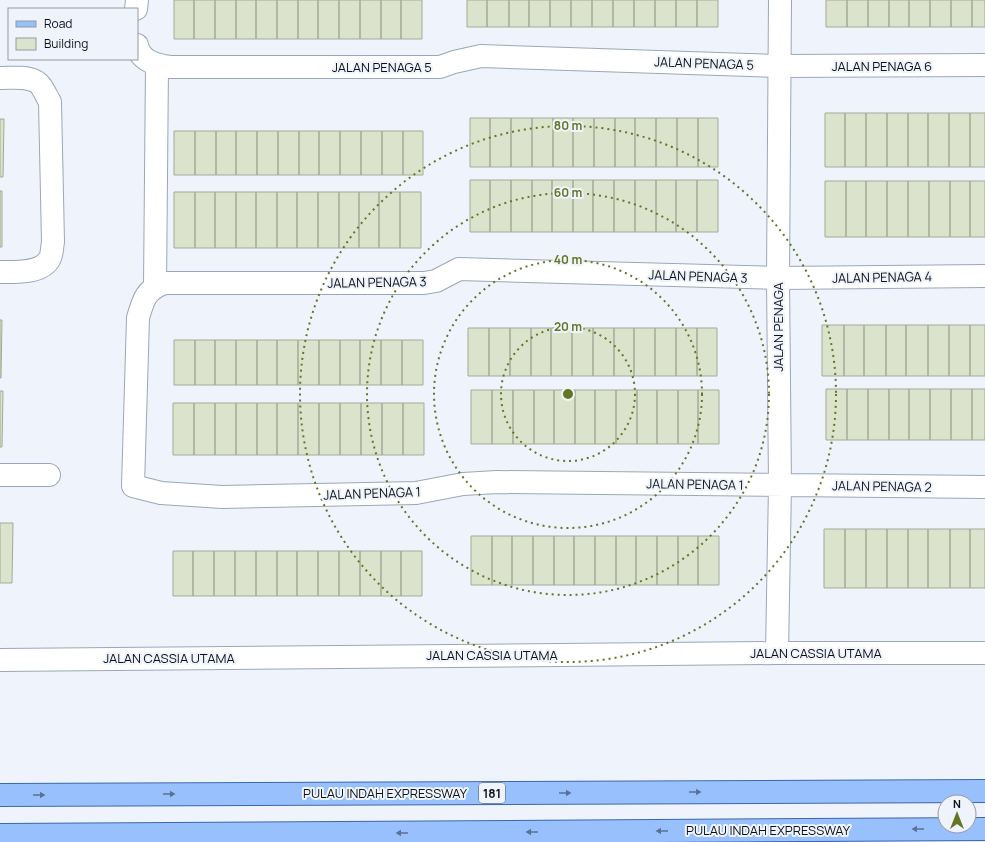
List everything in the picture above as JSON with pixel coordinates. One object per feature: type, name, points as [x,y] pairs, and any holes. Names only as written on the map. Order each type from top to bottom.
[{"type":"main road","name":"PULAU INDAH EXPRESSWAY","points":[[0,795],[985,791]]},
{"type":"main road","name":"PULAU INDAH EXPRESSWAY","points":[[0,835],[985,829]]},
{"type":"street","name":"JALAN PENAGA","points":[[777,653],[780,485],[778,278],[780,0]]},
{"type":"street","name":"JALAN PENAGA 5","points":[[138,49],[147,60],[157,65],[170,67],[440,67],[461,60],[481,56],[779,66]]},
{"type":"street","points":[[155,287],[157,65]]},
{"type":"street","name":"JALAN PENAGA 6","points":[[779,66],[985,65]]},
{"type":"street","points":[[0,78],[23,79],[36,82],[50,102],[54,242],[50,258],[38,268],[26,271],[0,272]]},
{"type":"street","name":"JALAN PENAGA 3","points":[[155,287],[166,283],[424,282],[436,281],[460,269],[778,278]]},
{"type":"street","name":"JALAN PENAGA 4","points":[[778,278],[985,276]]},
{"type":"street","name":"JALAN PENAGA 1","points":[[155,287],[143,300],[138,318],[133,486],[161,493],[222,497],[416,493],[463,484],[497,482],[780,485]]},
{"type":"street","points":[[0,475],[49,475]]},
{"type":"street","name":"JALAN PENAGA 2","points":[[780,485],[985,487]]},
{"type":"street","name":"JALAN CASSIA UTAMA","points":[[0,660],[777,653],[985,653]]},
{"type":"building","points":[[174,0],[194,0],[194,39],[174,39]]},
{"type":"building","points":[[194,0],[215,0],[215,39],[194,39]]},
{"type":"building","points":[[215,0],[236,0],[236,39],[215,39]]},
{"type":"building","points":[[236,0],[256,0],[256,39],[236,39]]},
{"type":"building","points":[[256,0],[277,0],[277,39],[256,39]]},
{"type":"building","points":[[277,0],[298,0],[298,39],[277,39]]},
{"type":"building","points":[[298,0],[318,0],[318,39],[298,39]]},
{"type":"building","points":[[318,0],[339,0],[339,39],[318,39]]},
{"type":"building","points":[[339,0],[360,0],[360,39],[339,39]]},
{"type":"building","points":[[360,0],[381,0],[381,39],[360,39]]},
{"type":"building","points":[[381,0],[401,0],[401,39],[381,39]]},
{"type":"building","points":[[401,0],[422,0],[422,39],[401,39]]},
{"type":"building","points":[[467,0],[487,0],[487,27],[467,27]]},
{"type":"building","points":[[487,0],[509,0],[509,27],[487,27]]},
{"type":"building","points":[[509,0],[529,0],[529,27],[509,27]]},
{"type":"building","points":[[529,0],[550,0],[550,27],[529,27]]},
{"type":"building","points":[[550,0],[571,0],[571,27],[550,27]]},
{"type":"building","points":[[571,0],[592,0],[592,27],[571,27]]},
{"type":"building","points":[[592,0],[613,0],[613,27],[592,27]]},
{"type":"building","points":[[613,0],[634,0],[634,27],[613,27]]},
{"type":"building","points":[[634,0],[655,0],[655,27],[634,27]]},
{"type":"building","points":[[655,0],[676,0],[676,27],[655,27]]},
{"type":"building","points":[[676,0],[697,0],[697,27],[676,27]]},
{"type":"building","points":[[697,0],[718,0],[718,27],[697,27]]},
{"type":"building","points":[[826,0],[847,0],[847,27],[826,27]]},
{"type":"building","points":[[847,0],[868,0],[868,27],[847,27]]},
{"type":"building","points":[[868,0],[889,0],[889,27],[868,27]]},
{"type":"building","points":[[889,0],[909,0],[909,27],[889,27]]},
{"type":"building","points":[[909,0],[930,0],[930,27],[909,27]]},
{"type":"building","points":[[930,0],[951,0],[951,27],[930,27]]},
{"type":"building","points":[[951,0],[972,0],[972,27],[951,27]]},
{"type":"building","points":[[972,0],[985,0],[985,27],[972,27]]},
{"type":"building","points":[[825,113],[845,113],[845,167],[825,167]]},
{"type":"building","points":[[845,113],[866,113],[866,167],[845,167]]},
{"type":"building","points":[[866,113],[887,113],[887,167],[866,167]]},
{"type":"building","points":[[887,113],[908,113],[908,167],[887,167]]},
{"type":"building","points":[[908,113],[928,113],[928,167],[908,167]]},
{"type":"building","points":[[928,113],[949,113],[949,167],[928,167]]},
{"type":"building","points":[[949,113],[970,113],[970,167],[949,167]]},
{"type":"building","points":[[970,113],[985,113],[985,167],[970,167]]},
{"type":"building","points":[[470,118],[490,118],[490,167],[470,167]]},
{"type":"building","points":[[490,118],[511,118],[511,167],[490,167]]},
{"type":"building","points":[[511,118],[532,118],[532,167],[511,167]]},
{"type":"building","points":[[532,118],[553,118],[553,167],[532,167]]},
{"type":"building","points":[[553,118],[573,118],[573,167],[553,167]]},
{"type":"building","points":[[573,118],[594,118],[594,167],[573,167]]},
{"type":"building","points":[[594,118],[615,118],[615,167],[594,167]]},
{"type":"building","points":[[615,118],[635,118],[635,167],[615,167]]},
{"type":"building","points":[[635,118],[656,118],[656,167],[635,167]]},
{"type":"building","points":[[656,118],[677,118],[677,167],[656,167]]},
{"type":"building","points":[[677,118],[698,118],[698,167],[677,167]]},
{"type":"building","points":[[698,118],[718,118],[718,167],[698,167]]},
{"type":"building","points":[[0,119],[4,119],[3,177],[0,177]]},
{"type":"building","points":[[174,131],[195,131],[195,175],[174,175]]},
{"type":"building","points":[[195,131],[216,131],[216,175],[195,175]]},
{"type":"building","points":[[216,131],[236,131],[236,175],[216,175]]},
{"type":"building","points":[[236,131],[257,131],[257,175],[236,175]]},
{"type":"building","points":[[257,131],[278,131],[278,175],[257,175]]},
{"type":"building","points":[[278,131],[299,131],[299,175],[278,175]]},
{"type":"building","points":[[299,131],[319,131],[319,175],[299,175]]},
{"type":"building","points":[[319,131],[340,131],[340,175],[319,175]]},
{"type":"building","points":[[340,131],[361,131],[361,175],[340,175]]},
{"type":"building","points":[[361,131],[382,131],[382,175],[361,175]]},
{"type":"building","points":[[382,131],[403,131],[403,175],[382,175]]},
{"type":"building","points":[[403,131],[423,131],[423,175],[403,175]]},
{"type":"building","points":[[470,180],[490,180],[490,232],[470,232]]},
{"type":"building","points":[[490,180],[511,180],[511,232],[490,232]]},
{"type":"building","points":[[511,180],[532,180],[532,232],[511,232]]},
{"type":"building","points":[[532,180],[552,180],[552,232],[532,232]]},
{"type":"building","points":[[552,180],[573,180],[573,232],[552,232]]},
{"type":"building","points":[[573,180],[593,180],[593,232],[573,232]]},
{"type":"building","points":[[593,180],[614,180],[614,232],[593,232]]},
{"type":"building","points":[[614,180],[635,180],[635,232],[614,232]]},
{"type":"building","points":[[635,180],[656,180],[656,232],[635,232]]},
{"type":"building","points":[[656,180],[676,180],[676,232],[656,232]]},
{"type":"building","points":[[676,180],[697,180],[697,232],[676,232]]},
{"type":"building","points":[[697,180],[718,180],[718,232],[697,232]]},
{"type":"building","points":[[825,181],[846,181],[846,237],[825,237]]},
{"type":"building","points":[[846,181],[866,181],[866,237],[846,237]]},
{"type":"building","points":[[866,181],[887,181],[887,237],[866,237]]},
{"type":"building","points":[[887,181],[908,181],[908,237],[887,237]]},
{"type":"building","points":[[908,181],[929,181],[929,237],[908,237]]},
{"type":"building","points":[[929,181],[950,181],[950,237],[929,237]]},
{"type":"building","points":[[950,181],[970,181],[970,237],[950,237]]},
{"type":"building","points":[[970,181],[985,181],[985,237],[970,237]]},
{"type":"building","points":[[0,191],[2,191],[2,247],[0,247]]},
{"type":"building","points":[[174,192],[195,192],[195,248],[174,248]]},
{"type":"building","points":[[195,192],[215,192],[215,248],[195,248]]},
{"type":"building","points":[[215,192],[236,192],[236,248],[215,248]]},
{"type":"building","points":[[236,192],[256,192],[256,248],[236,248]]},
{"type":"building","points":[[256,192],[277,192],[277,248],[256,248]]},
{"type":"building","points":[[277,192],[297,192],[297,248],[277,248]]},
{"type":"building","points":[[297,192],[318,192],[318,248],[297,248]]},
{"type":"building","points":[[318,192],[339,192],[339,248],[318,248]]},
{"type":"building","points":[[339,192],[359,192],[359,248],[339,248]]},
{"type":"building","points":[[359,192],[379,192],[379,248],[359,248]]},
{"type":"building","points":[[379,192],[400,192],[400,248],[379,248]]},
{"type":"building","points":[[400,192],[421,192],[421,248],[400,248]]},
{"type":"building","points":[[0,320],[2,320],[1,378],[0,378]]},
{"type":"building","points":[[822,325],[844,325],[844,376],[822,376]]},
{"type":"building","points":[[844,325],[864,325],[864,376],[844,376]]},
{"type":"building","points":[[864,325],[886,325],[886,376],[864,376]]},
{"type":"building","points":[[886,325],[906,325],[906,376],[886,376]]},
{"type":"building","points":[[906,325],[928,325],[928,376],[906,376]]},
{"type":"building","points":[[928,325],[949,325],[949,376],[928,376]]},
{"type":"building","points":[[949,325],[970,325],[970,376],[949,376]]},
{"type":"building","points":[[970,325],[985,325],[985,376],[970,376]]},
{"type":"building","points":[[468,328],[489,328],[489,376],[468,376]]},
{"type":"building","points":[[489,328],[510,328],[510,376],[489,376]]},
{"type":"building","points":[[510,328],[531,328],[531,376],[510,376]]},
{"type":"building","points":[[531,328],[551,328],[551,376],[531,376]]},
{"type":"building","points":[[551,328],[572,328],[572,376],[551,376]]},
{"type":"building","points":[[572,328],[593,328],[593,376],[572,376]]},
{"type":"building","points":[[593,328],[614,328],[614,376],[593,376]]},
{"type":"building","points":[[614,328],[634,328],[634,376],[614,376]]},
{"type":"building","points":[[634,328],[655,328],[655,376],[634,376]]},
{"type":"building","points":[[655,328],[676,328],[676,376],[655,376]]},
{"type":"building","points":[[676,328],[697,328],[697,376],[676,376]]},
{"type":"building","points":[[697,328],[717,328],[717,376],[697,376]]},
{"type":"building","points":[[174,340],[195,340],[195,385],[174,385]]},
{"type":"building","points":[[195,340],[215,340],[215,385],[195,385]]},
{"type":"building","points":[[215,340],[236,340],[236,385],[215,385]]},
{"type":"building","points":[[236,340],[257,340],[257,385],[236,385]]},
{"type":"building","points":[[257,340],[277,340],[277,385],[257,385]]},
{"type":"building","points":[[277,340],[298,340],[298,385],[277,385]]},
{"type":"building","points":[[298,340],[319,340],[319,385],[298,385]]},
{"type":"building","points":[[319,340],[340,340],[340,385],[319,385]]},
{"type":"building","points":[[340,340],[360,340],[360,385],[340,385]]},
{"type":"building","points":[[360,340],[381,340],[381,385],[360,385]]},
{"type":"building","points":[[381,340],[402,340],[402,385],[381,385]]},
{"type":"building","points":[[402,340],[423,340],[423,385],[402,385]]},
{"type":"building","points":[[826,389],[847,389],[847,440],[826,440]]},
{"type":"building","points":[[847,389],[868,389],[868,440],[847,440]]},
{"type":"building","points":[[868,389],[889,389],[889,440],[868,440]]},
{"type":"building","points":[[889,389],[909,389],[909,440],[889,440]]},
{"type":"building","points":[[909,389],[930,389],[930,440],[909,440]]},
{"type":"building","points":[[930,389],[951,389],[951,440],[930,440]]},
{"type":"building","points":[[951,389],[972,389],[972,440],[951,440]]},
{"type":"building","points":[[972,389],[985,389],[985,440],[972,440]]},
{"type":"building","points":[[471,390],[492,390],[492,444],[471,444]]},
{"type":"building","points":[[492,390],[513,390],[513,444],[492,444]]},
{"type":"building","points":[[513,390],[534,390],[534,444],[513,444]]},
{"type":"building","points":[[534,390],[554,390],[554,444],[534,444]]},
{"type":"building","points":[[554,390],[575,390],[575,444],[554,444]]},
{"type":"building","points":[[575,390],[595,390],[595,444],[575,444]]},
{"type":"building","points":[[595,390],[616,390],[616,444],[595,444]]},
{"type":"building","points":[[616,390],[637,390],[637,444],[616,444]]},
{"type":"building","points":[[637,390],[657,390],[657,444],[637,444]]},
{"type":"building","points":[[657,390],[678,390],[678,444],[657,444]]},
{"type":"building","points":[[678,390],[698,390],[698,444],[678,444]]},
{"type":"building","points":[[698,390],[719,390],[719,444],[698,444]]},
{"type":"building","points":[[0,391],[3,391],[2,447],[0,447]]},
{"type":"building","points":[[173,403],[194,403],[194,455],[173,455]]},
{"type":"building","points":[[194,403],[215,403],[215,455],[194,455]]},
{"type":"building","points":[[215,403],[236,403],[236,455],[215,455]]},
{"type":"building","points":[[236,403],[257,403],[257,455],[236,455]]},
{"type":"building","points":[[257,403],[277,403],[277,455],[257,455]]},
{"type":"building","points":[[277,403],[298,403],[298,455],[277,455]]},
{"type":"building","points":[[298,403],[319,403],[319,455],[298,455]]},
{"type":"building","points":[[319,403],[340,403],[340,455],[319,455]]},
{"type":"building","points":[[340,403],[361,403],[361,455],[340,455]]},
{"type":"building","points":[[361,403],[382,403],[382,455],[361,455]]},
{"type":"building","points":[[382,403],[403,403],[403,455],[382,455]]},
{"type":"building","points":[[403,403],[424,403],[424,455],[403,455]]},
{"type":"building","points":[[0,523],[13,523],[12,583],[0,583]]},
{"type":"building","points":[[824,529],[845,529],[845,588],[824,588]]},
{"type":"building","points":[[845,529],[866,529],[866,588],[845,588]]},
{"type":"building","points":[[866,529],[887,529],[887,588],[866,588]]},
{"type":"building","points":[[887,529],[908,529],[908,588],[887,588]]},
{"type":"building","points":[[908,529],[928,529],[928,588],[908,588]]},
{"type":"building","points":[[928,529],[950,529],[950,588],[928,588]]},
{"type":"building","points":[[950,529],[970,529],[970,588],[950,588]]},
{"type":"building","points":[[970,529],[985,529],[985,588],[970,588]]},
{"type":"building","points":[[471,536],[492,536],[492,585],[471,585]]},
{"type":"building","points":[[492,536],[512,536],[512,585],[492,585]]},
{"type":"building","points":[[512,536],[533,536],[533,585],[512,585]]},
{"type":"building","points":[[533,536],[554,536],[554,585],[533,585]]},
{"type":"building","points":[[554,536],[574,536],[574,585],[554,585]]},
{"type":"building","points":[[574,536],[595,536],[595,585],[574,585]]},
{"type":"building","points":[[595,536],[616,536],[616,585],[595,585]]},
{"type":"building","points":[[616,536],[636,536],[636,585],[616,585]]},
{"type":"building","points":[[636,536],[657,536],[657,585],[636,585]]},
{"type":"building","points":[[657,536],[678,536],[678,585],[657,585]]},
{"type":"building","points":[[678,536],[698,536],[698,585],[678,585]]},
{"type":"building","points":[[698,536],[719,536],[719,585],[698,585]]},
{"type":"building","points":[[173,551],[193,551],[193,596],[173,596]]},
{"type":"building","points":[[193,551],[214,551],[214,596],[193,596]]},
{"type":"building","points":[[214,551],[235,551],[235,596],[214,596]]},
{"type":"building","points":[[235,551],[256,551],[256,596],[235,596]]},
{"type":"building","points":[[256,551],[277,551],[277,596],[256,596]]},
{"type":"building","points":[[277,551],[297,551],[297,596],[277,596]]},
{"type":"building","points":[[297,551],[318,551],[318,596],[297,596]]},
{"type":"building","points":[[318,551],[339,551],[339,596],[318,596]]},
{"type":"building","points":[[339,551],[360,551],[360,596],[339,596]]},
{"type":"building","points":[[360,551],[381,551],[381,596],[360,596]]},
{"type":"building","points":[[381,551],[401,551],[401,596],[381,596]]},
{"type":"building","points":[[401,551],[422,551],[422,596],[401,596]]}]
